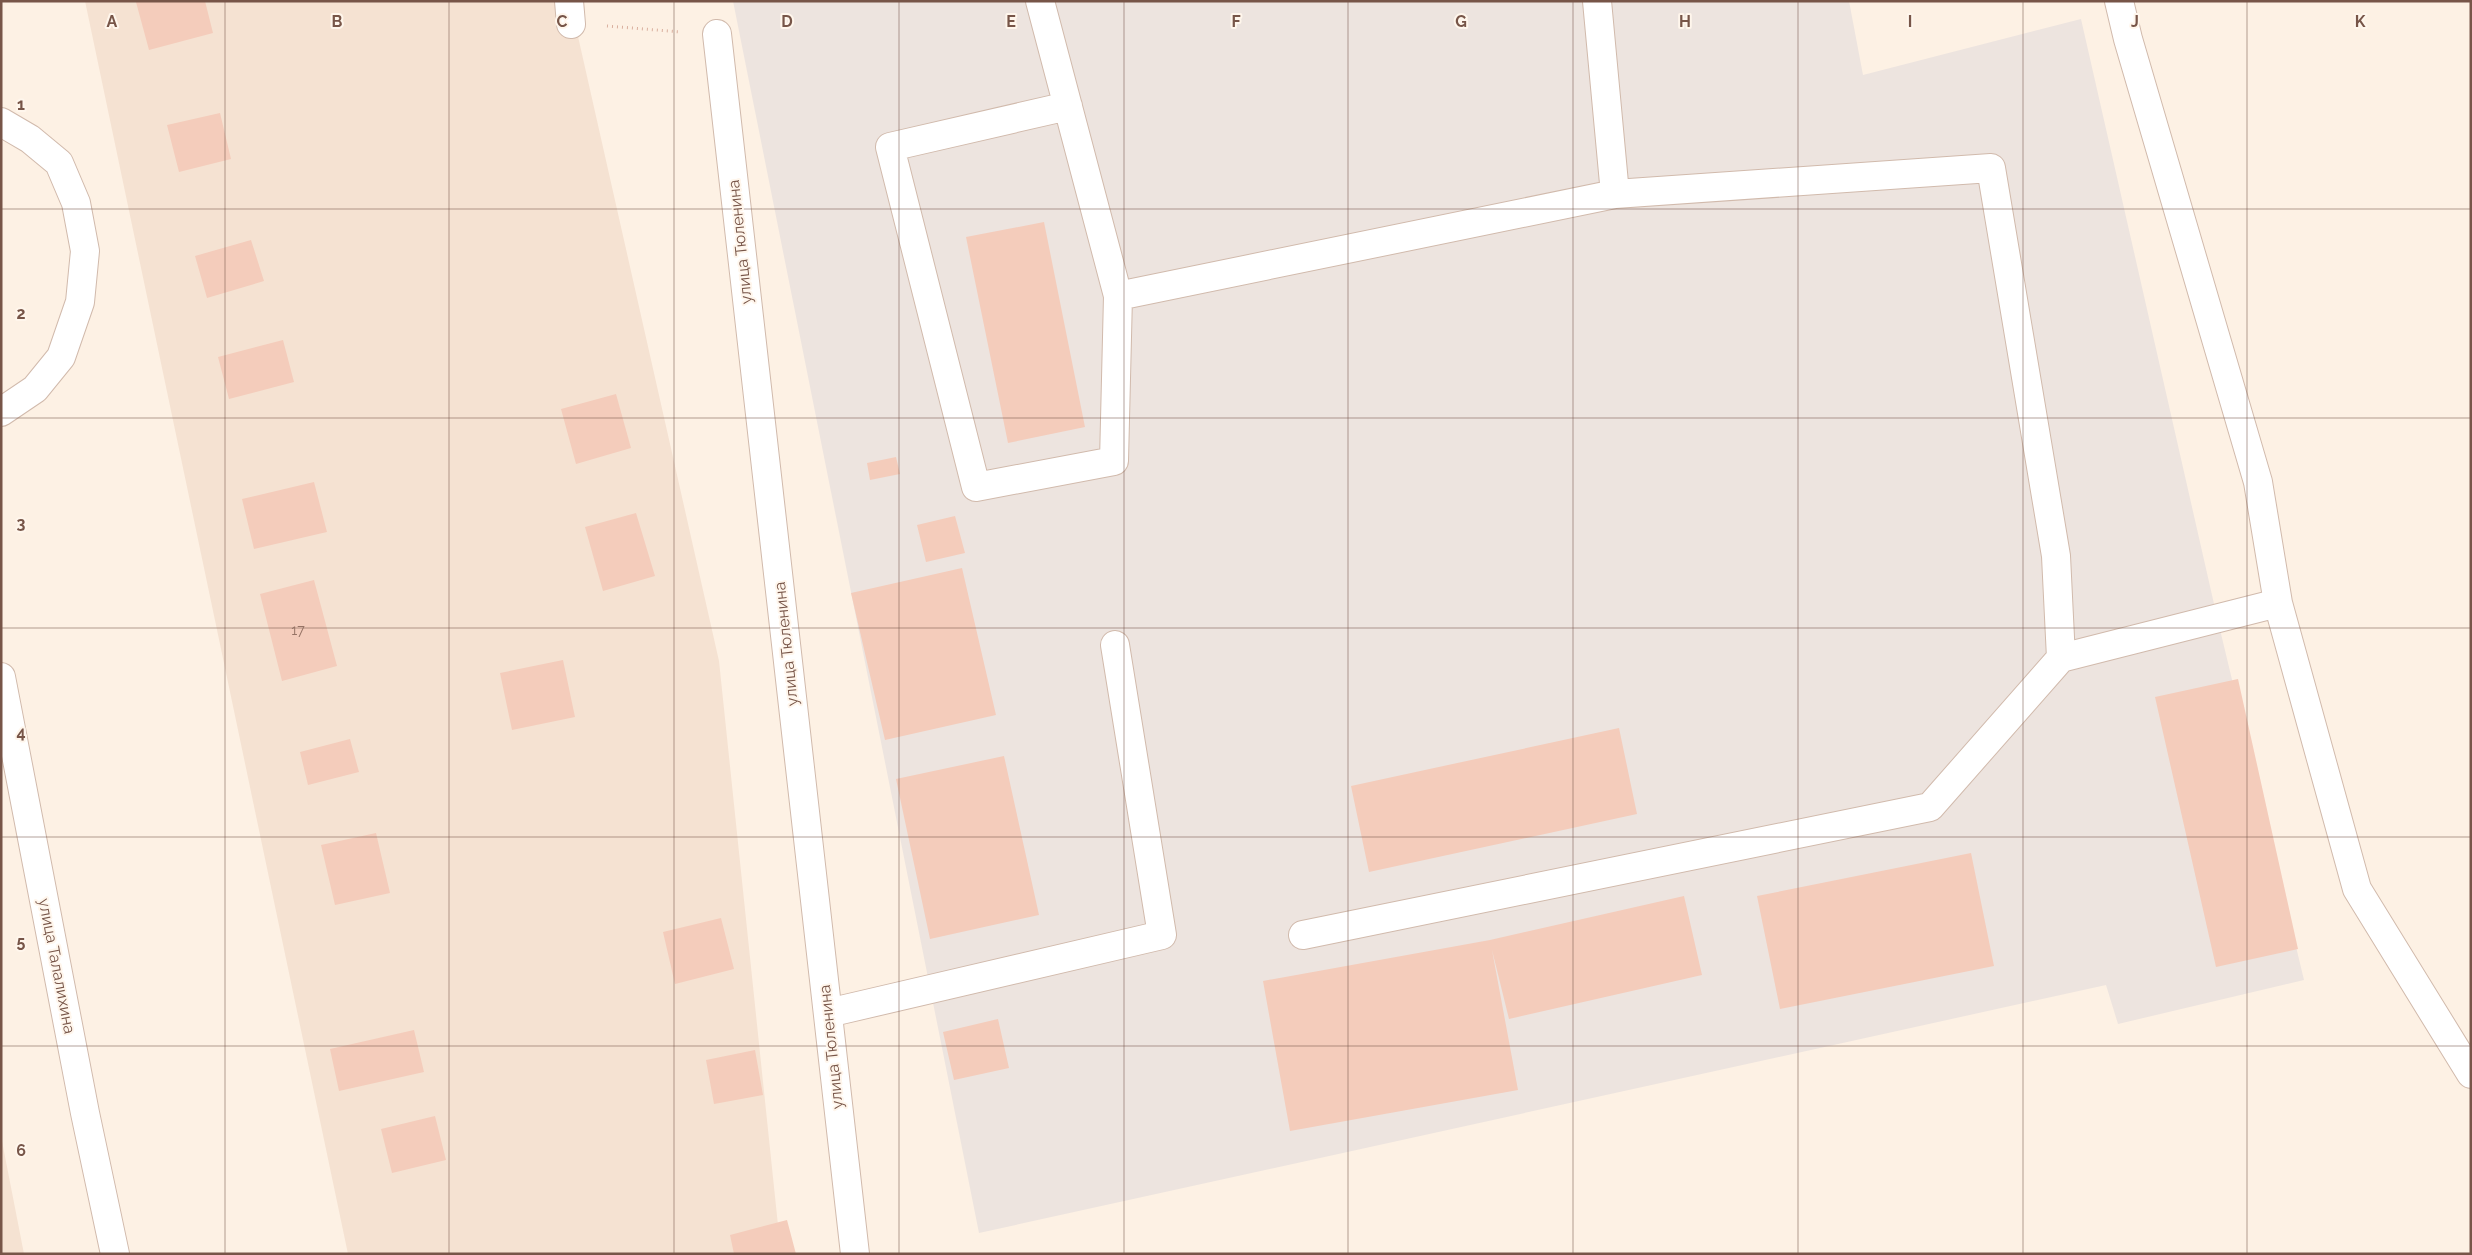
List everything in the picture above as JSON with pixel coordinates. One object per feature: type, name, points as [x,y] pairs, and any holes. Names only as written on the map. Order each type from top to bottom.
[{"type":"street","points":[[1040,1],[1068,106],[1118,296],[1114,461],[976,487],[890,147],[1068,106]]},
{"type":"street","points":[[1597,1],[1615,194]]},
{"type":"street","points":[[2119,1],[2128,38],[2258,482],[2278,603],[2357,889],[2471,1074]]},
{"type":"street","name":"улица Тюленина","points":[[717,34],[855,1254]]},
{"type":"street","points":[[1,122],[30,138],[59,163],[76,203],[85,251],[80,302],[61,357],[35,389],[1,412]]},
{"type":"street","points":[[1118,296],[1615,194],[1992,168],[2056,556],[2061,658]]},
{"type":"street","points":[[1303,935],[1930,807],[2061,658],[2278,603]]},
{"type":"street","points":[[828,1013],[1162,935],[1115,646]]},
{"type":"street","name":"улица Талалихина","points":[[1,677],[85,1113],[115,1254]]},
{"type":"path","points":[[570,12],[717,34]]},
{"type":"shaded area","points":[[85,1],[570,1],[719,661],[781,1254],[348,1254]]},
{"type":"shaded area","points":[[733,1],[1849,1],[1863,75],[2081,19],[2217,617],[2304,980],[2118,1024],[2106,985],[979,1233]]},
{"type":"shaded area","points":[[1,1136],[24,1254],[1,1254]]},
{"type":"building","points":[[205,1],[213,33],[149,50],[136,2]]},
{"type":"building","points":[[220,113],[231,159],[179,172],[167,125]]},
{"type":"building","points":[[1044,222],[1085,427],[1008,443],[966,237]]},
{"type":"building","points":[[251,240],[264,281],[207,298],[195,256]]},
{"type":"building","points":[[283,340],[294,382],[229,399],[218,357]]},
{"type":"building","points":[[616,394],[631,448],[576,464],[561,409]]},
{"type":"building","points":[[896,457],[900,474],[870,480],[867,463]]},
{"type":"building","points":[[314,482],[327,532],[254,549],[242,499]]},
{"type":"building","points":[[636,513],[655,576],[603,591],[585,527]]},
{"type":"building","points":[[955,516],[965,553],[926,562],[917,525]]},
{"type":"building","points":[[962,568],[996,715],[885,740],[851,593]]},
{"type":"building","points":[[314,580],[337,666],[282,681],[260,594]]},
{"type":"building","points":[[563,660],[575,717],[512,730],[500,673]]},
{"type":"building","points":[[2238,679],[2298,949],[2216,967],[2155,697]]},
{"type":"building","points":[[1619,728],[1637,814],[1369,872],[1351,786]]},
{"type":"building","points":[[350,739],[359,772],[308,785],[300,752]]},
{"type":"building","points":[[1004,756],[1039,915],[930,939],[896,779]]},
{"type":"building","points":[[376,833],[390,893],[335,905],[321,845]]},
{"type":"building","points":[[1971,853],[1994,966],[1780,1009],[1757,896]]},
{"type":"building","points":[[1684,896],[1702,975],[1509,1019],[1492,950],[1518,1090],[1290,1131],[1263,981],[1490,940]]},
{"type":"building","points":[[721,918],[734,969],[675,984],[663,932]]},
{"type":"building","points":[[998,1019],[1009,1068],[954,1080],[943,1032]]},
{"type":"building","points":[[414,1030],[424,1072],[339,1091],[330,1049]]},
{"type":"building","points":[[755,1050],[763,1095],[714,1104],[706,1060]]},
{"type":"building","points":[[435,1116],[446,1160],[392,1173],[381,1129]]},
{"type":"building","points":[[787,1220],[796,1254],[734,1254],[730,1235]]}]
